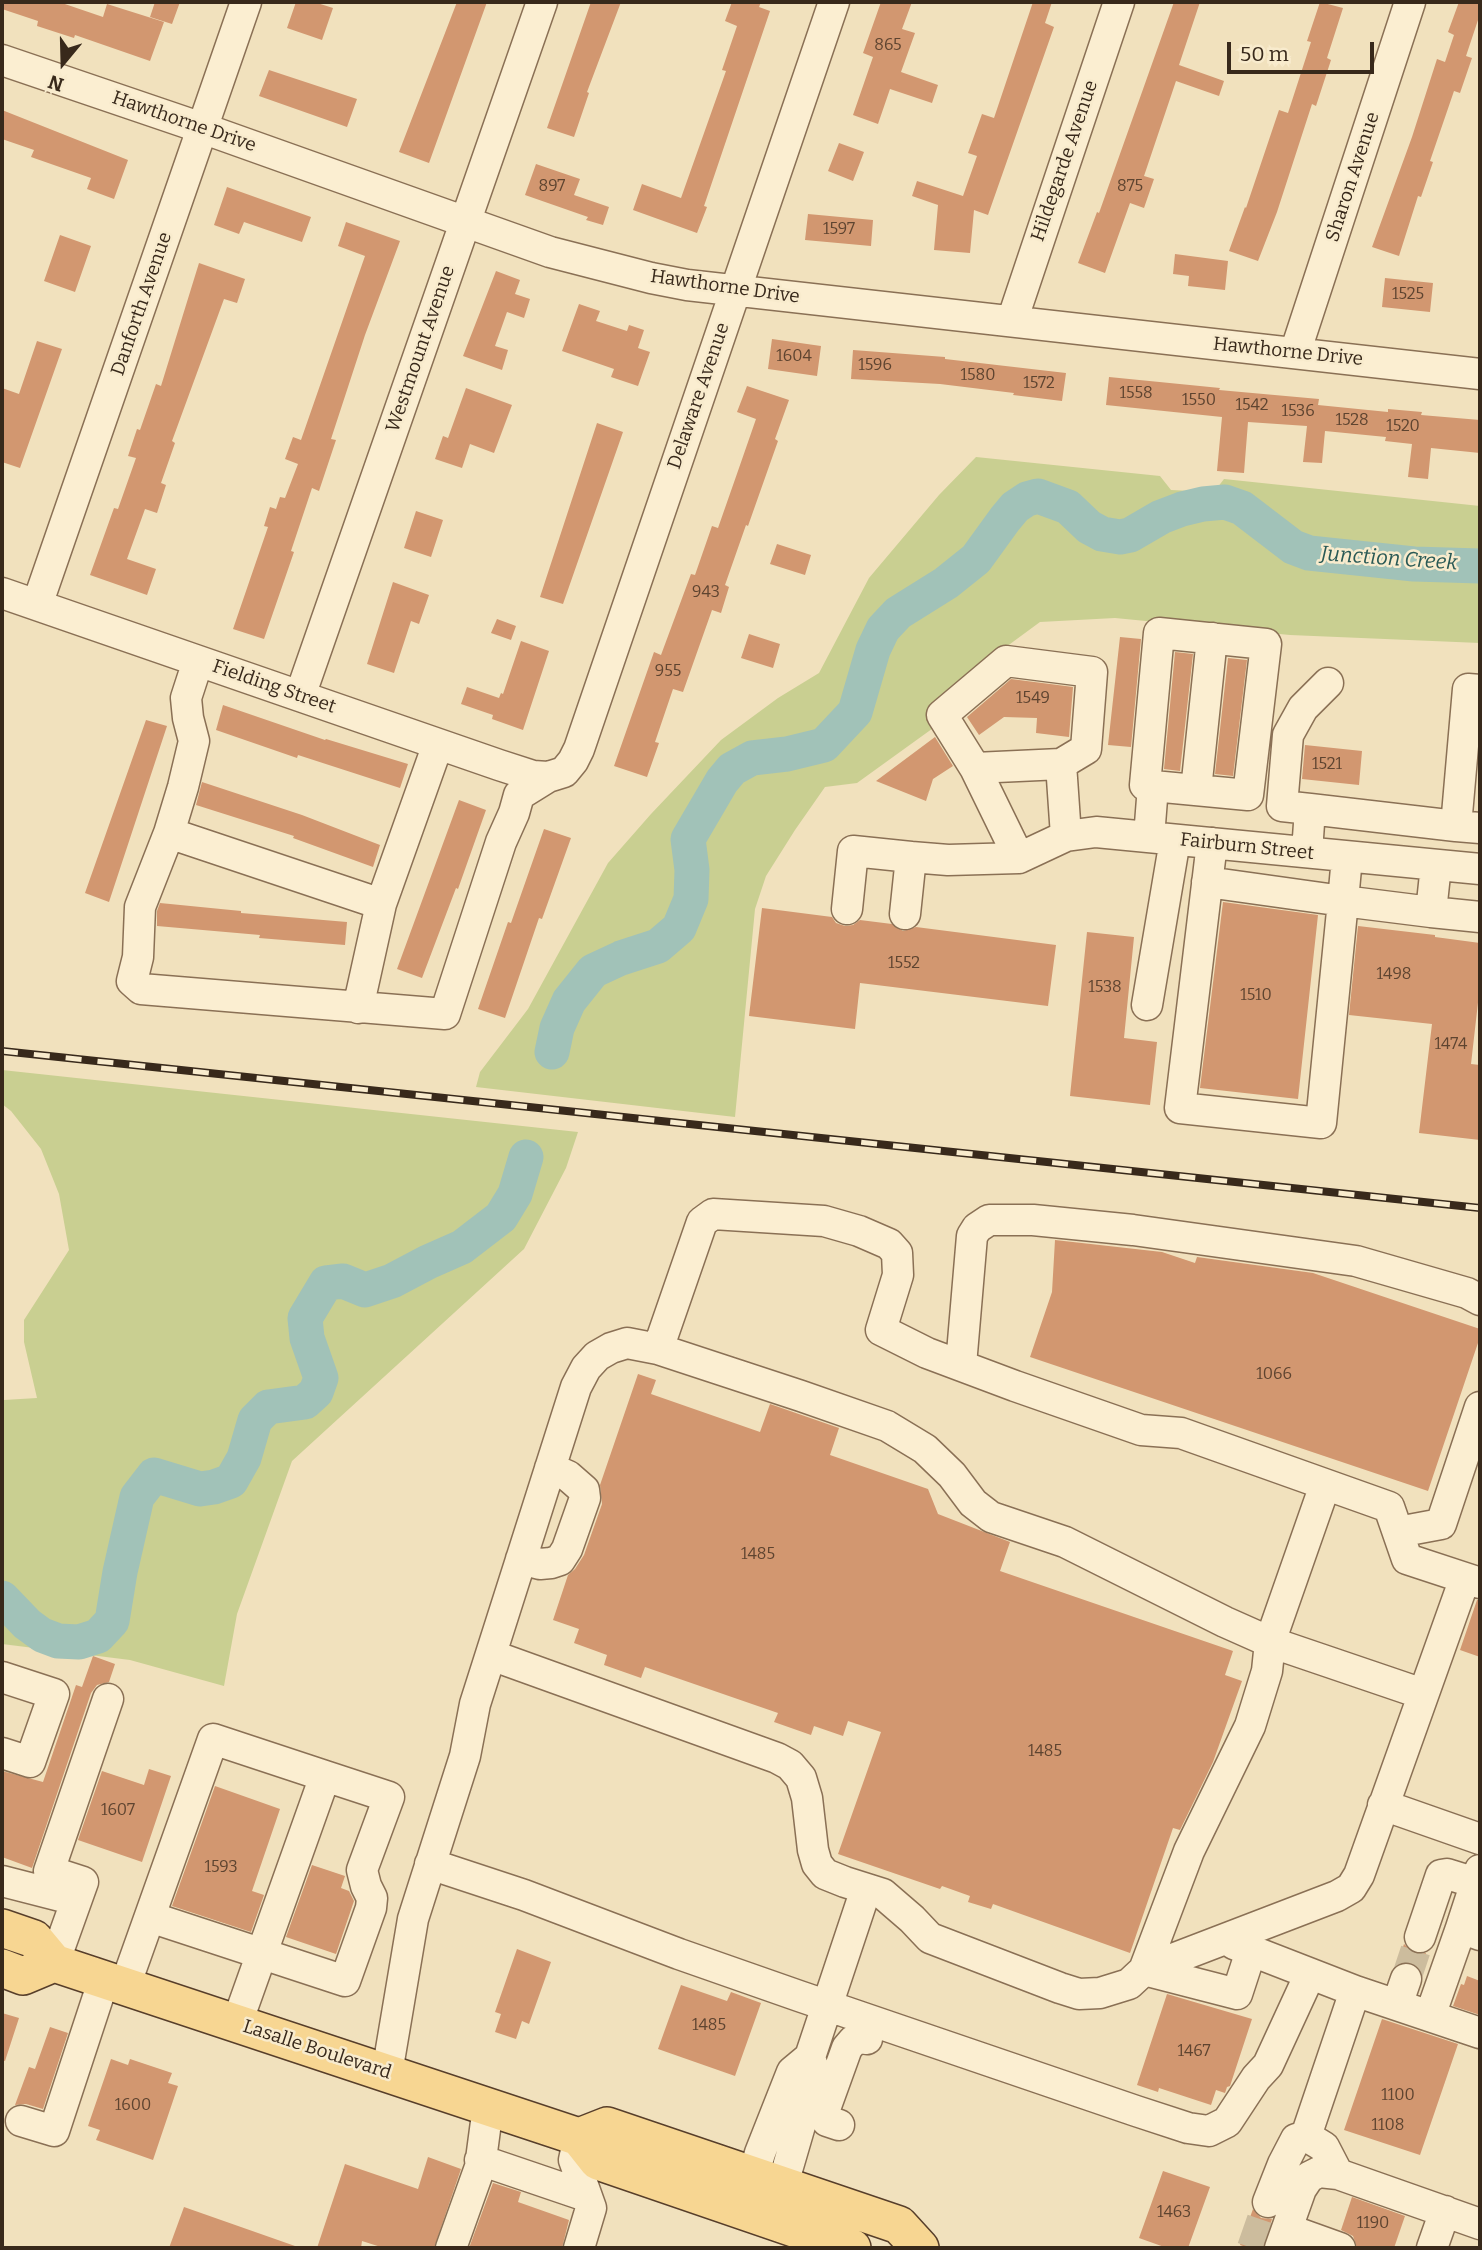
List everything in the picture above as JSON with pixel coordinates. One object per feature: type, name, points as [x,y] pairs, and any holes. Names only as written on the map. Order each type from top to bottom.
[{"type":"main road","name":"Lasalle Boulevard","points":[[2,1928],[34,1940],[54,1963],[579,2137],[598,2161],[852,2248]]},
{"type":"main road","points":[[2,1968],[23,1976],[54,1963]]},
{"type":"main road","points":[[579,2137],[607,2126],[899,2225],[920,2248]]},
{"type":"street","name":"Danforth Avenue","points":[[37,606],[246,2]]},
{"type":"street","name":"Westmount Avenue","points":[[300,696],[542,2]]},
{"type":"street","name":"Delaware Avenue","points":[[358,1008],[445,1014],[519,795],[548,777],[564,772],[579,749],[834,2]]},
{"type":"street","name":"Hildegarde Avenue","points":[[1012,321],[1119,2]]},
{"type":"street","name":"Sharon Avenue","points":[[1295,353],[1410,2]]},
{"type":"street","name":"Hawthorne Drive","points":[[2,60],[550,251],[620,271],[687,285],[1480,374]]},
{"type":"street","name":"Fielding Street","points":[[2,593],[499,765],[533,776],[548,777]]},
{"type":"street","points":[[1159,633],[1212,638],[1266,644],[1248,795],[1144,785],[1159,633]]},
{"type":"street","points":[[1196,790],[1212,638]]},
{"type":"street","points":[[198,661],[186,698],[194,741],[169,833],[140,907],[138,957],[132,981],[141,989],[358,1008],[381,904],[438,744]]},
{"type":"street","points":[[848,909],[853,851],[948,860],[1019,858],[975,768],[942,715],[1006,661],[1092,672],[1086,749],[1061,764],[975,768]]},
{"type":"street","points":[[1328,683],[1303,708],[1288,736],[1282,806],[1468,827],[1468,689],[1480,690]]},
{"type":"street","points":[[1061,764],[1066,836]]},
{"type":"street","points":[[1147,1005],[1162,838],[1153,786]]},
{"type":"street","points":[[1307,852],[1310,809]]},
{"type":"street","points":[[1402,862],[1405,820]]},
{"type":"street","name":"Fairburn Street","points":[[1019,858],[1066,836],[1097,832],[1480,869]]},
{"type":"street","points":[[169,833],[381,904]]},
{"type":"street","points":[[1212,843],[1180,1108],[1321,1123],[1347,856]]},
{"type":"street","points":[[905,914],[911,857]]},
{"type":"street","points":[[1432,912],[1436,865]]},
{"type":"street","points":[[1207,882],[1480,917]]},
{"type":"street","points":[[491,1655],[790,1765],[801,1778],[807,1798],[813,1850],[817,1864],[825,1874],[890,1899],[930,1938],[1079,1994],[1100,1993],[1129,1984],[1144,1970],[1337,1896],[1351,1888],[1359,1875],[1423,1694],[1472,1581],[1407,1559],[1389,1507],[1181,1433],[1141,1430],[928,1353],[881,1330],[898,1275],[897,1253],[889,1244],[859,1231],[824,1221],[713,1214],[702,1222],[658,1349]]},
{"type":"street","points":[[961,1365],[972,1236],[977,1228],[989,1220],[1033,1220],[1133,1230],[1356,1261],[1468,1293],[1480,1300]]},
{"type":"street","points":[[387,2073],[413,1919],[466,1756],[475,1704],[576,1387],[586,1368],[597,1356],[611,1348],[627,1343],[658,1349],[887,1426],[925,1449],[952,1475],[973,1503],[991,1517],[1065,1542],[1270,1642],[1423,1694]]},
{"type":"street","points":[[1398,1532],[1441,1524],[1480,1407]]},
{"type":"street","points":[[521,1559],[540,1564],[560,1560],[567,1549],[585,1498],[584,1490],[568,1476],[550,1468]]},
{"type":"street","points":[[1144,1970],[1189,1851],[1250,1726],[1267,1671],[1270,1642],[1325,1485]]},
{"type":"street","points":[[2,1677],[54,1694],[30,1762],[2,1753]]},
{"type":"street","points":[[54,1963],[83,1882],[49,1871],[108,1699]]},
{"type":"street","points":[[21,2121],[54,2131],[114,1983],[150,1917],[213,1740],[389,1797],[362,1870],[372,1898],[371,1908],[345,1981],[150,1917]]},
{"type":"street","points":[[236,2023],[324,1776]]},
{"type":"street","points":[[1383,1805],[1480,1839]]},
{"type":"street","points":[[430,1864],[524,1895],[679,1954],[828,2006],[1188,2128],[1209,2131],[1227,2122],[1255,2078],[1268,2065],[1310,1975]]},
{"type":"street","points":[[1420,1937],[1441,1875],[1478,1877],[1470,1932],[1430,2016]]},
{"type":"street","points":[[2,1881],[76,1900]]},
{"type":"street","points":[[757,2216],[769,2181],[815,2074],[810,2057],[866,1889]]},
{"type":"street","points":[[1222,1940],[1355,1991],[1402,1992],[1430,2016],[1480,2033]]},
{"type":"street","points":[[1144,1970],[1237,1994],[1251,1951]]},
{"type":"street","points":[[1306,2136],[1355,1991]]},
{"type":"street","points":[[839,2125],[827,2121],[824,2116],[827,2102],[847,2048],[859,2038],[867,2039]]},
{"type":"street","points":[[451,2248],[481,2160],[488,2107]]},
{"type":"street","points":[[1268,2202],[1296,2139],[1306,2136],[1324,2147],[1338,2174]]},
{"type":"street","points":[[579,2137],[574,2160],[591,2208],[579,2248]]},
{"type":"street","points":[[481,2160],[586,2196]]},
{"type":"street","points":[[1323,2245],[1284,2239],[1301,2189],[1309,2177],[1319,2172],[1338,2174],[1480,2224]]},
{"type":"street","points":[[1432,2248],[1445,2211]]},
{"type":"green space","points":[[976,457],[1160,476],[1171,490],[1214,492],[1224,479],[1480,506],[1480,643],[1290,635],[1115,618],[1040,622],[957,683],[936,726],[857,783],[825,787],[766,876],[755,909],[735,1117],[476,1087],[480,1072],[528,1009],[608,863],[721,740],[778,698],[819,673],[869,578],[939,495]]},
{"type":"green space","points":[[2,1070],[578,1132],[566,1168],[524,1249],[292,1461],[237,1614],[224,1686],[130,1660],[2,1644],[2,1405],[4,1400],[37,1398],[24,1342],[24,1320],[69,1250],[59,1194],[41,1149],[11,1111],[2,1104]]},
{"type":"building","points":[[2,2],[59,2],[103,17],[107,4],[164,22],[150,61],[75,35],[74,38],[37,26],[38,21],[2,9]]},
{"type":"building","points":[[155,2],[180,2],[172,24],[150,17]]},
{"type":"building","points":[[296,2],[314,2],[333,8],[322,40],[287,28]]},
{"type":"building","points":[[457,2],[487,2],[429,163],[399,152]]},
{"type":"building","points":[[591,2],[621,2],[587,92],[589,93],[574,137],[547,128]]},
{"type":"building","points":[[732,2],[761,2],[759,7],[770,11],[697,233],[633,210],[642,184],[681,198],[726,71],[722,70],[737,26],[725,21]]},
{"type":"building","points":[[881,2],[912,2],[902,29],[915,33],[901,72],[938,85],[932,103],[890,89],[878,124],[853,115],[873,57],[863,53]]},
{"type":"building","points":[[1033,2],[1052,2],[1045,23],[1054,27],[988,215],[974,210],[970,253],[934,250],[938,205],[912,196],[917,181],[963,196],[977,156],[968,153],[982,114],[994,118]]},
{"type":"building","points":[[1174,2],[1200,2],[1179,65],[1224,81],[1219,96],[1176,81],[1144,176],[1154,179],[1144,208],[1130,203],[1105,273],[1078,263],[1097,212],[1099,213]]},
{"type":"building","points":[[1320,2],[1343,8],[1327,58],[1331,60],[1316,106],[1312,104],[1258,261],[1229,251],[1279,110],[1288,113],[1311,42],[1307,41]]},
{"type":"building","points":[[1459,2],[1480,2],[1480,14],[1466,56],[1472,58],[1460,93],[1454,91],[1430,161],[1433,162],[1421,197],[1418,196],[1399,256],[1372,247],[1437,59],[1445,62],[1454,35],[1448,32]]},
{"type":"building","points":[[269,70],[357,99],[347,127],[259,96]]},
{"type":"building","points":[[2,110],[128,160],[114,199],[87,189],[91,178],[31,157],[34,150],[2,139]]},
{"type":"building","points":[[839,143],[864,152],[853,181],[828,171]]},
{"type":"building","points":[[536,164],[580,179],[574,195],[609,207],[603,225],[525,195]]},
{"type":"building","points":[[227,187],[311,217],[302,242],[244,222],[239,234],[214,225]]},
{"type":"building","points":[[808,214],[873,220],[871,246],[805,240]]},
{"type":"building","points":[[346,222],[400,241],[365,335],[331,439],[336,440],[319,491],[312,488],[291,551],[294,552],[264,639],[233,629],[268,527],[264,526],[270,507],[276,509],[280,497],[285,498],[298,464],[285,459],[293,437],[301,440],[365,256],[338,246]]},
{"type":"building","points":[[60,235],[91,246],[75,292],[44,281]]},
{"type":"building","points":[[1175,254],[1228,261],[1225,290],[1188,286],[1189,276],[1173,274]]},
{"type":"building","points":[[199,263],[245,279],[237,303],[224,299],[172,441],[175,443],[161,483],[166,485],[157,513],[145,509],[127,559],[156,569],[147,595],[90,575],[114,508],[118,509],[136,458],[128,456],[156,384],[161,386]]},
{"type":"building","points":[[496,271],[520,280],[515,294],[530,299],[524,318],[507,312],[495,346],[508,350],[502,370],[463,356]]},
{"type":"building","points":[[1385,278],[1433,283],[1430,312],[1382,307]]},
{"type":"building","points":[[579,304],[600,311],[596,321],[627,331],[629,325],[644,330],[638,348],[650,352],[638,386],[611,377],[614,369],[562,351]]},
{"type":"building","points":[[772,339],[821,346],[817,376],[768,369]]},
{"type":"building","points":[[37,341],[62,349],[20,468],[2,462],[2,388],[19,394]]},
{"type":"building","points":[[853,350],[945,357],[1066,373],[1062,401],[940,384],[851,379]]},
{"type":"building","points":[[1109,377],[1319,399],[1318,405],[1388,412],[1388,409],[1422,412],[1421,415],[1480,420],[1480,453],[1431,448],[1428,479],[1408,477],[1412,444],[1385,441],[1386,437],[1325,431],[1322,463],[1303,462],[1307,426],[1248,422],[1244,473],[1217,471],[1222,417],[1106,405]]},
{"type":"building","points":[[747,386],[789,400],[775,439],[778,441],[725,585],[729,587],[721,613],[712,610],[683,692],[673,689],[655,742],[659,743],[647,777],[614,766],[654,652],[661,655],[691,574],[695,575],[712,526],[718,528],[739,468],[756,419],[737,412]]},
{"type":"building","points":[[466,388],[512,405],[494,453],[470,444],[462,468],[435,459],[443,436],[448,438]]},
{"type":"building","points":[[597,423],[623,432],[563,604],[540,597]]},
{"type":"building","points":[[416,511],[443,520],[431,557],[404,548]]},
{"type":"building","points":[[777,544],[811,555],[805,575],[770,564]]},
{"type":"building","points":[[393,582],[429,595],[419,624],[411,621],[394,673],[367,664]]},
{"type":"building","points":[[497,619],[516,626],[511,640],[491,633]]},
{"type":"building","points":[[749,634],[780,644],[773,668],[741,658]]},
{"type":"building","points":[[1120,637],[1141,639],[1131,747],[1108,745]]},
{"type":"building","points":[[521,641],[549,651],[523,730],[492,719],[493,715],[461,704],[467,687],[499,698],[501,693],[503,694]]},
{"type":"building","points":[[1175,652],[1193,654],[1180,771],[1164,769]]},
{"type":"building","points":[[1228,658],[1247,660],[1233,776],[1215,774]]},
{"type":"building","points":[[1011,679],[1073,687],[1069,737],[1036,733],[1037,718],[1004,717],[979,735],[967,717]]},
{"type":"building","points":[[223,705],[325,740],[408,764],[400,788],[298,755],[297,758],[216,730]]},
{"type":"building","points":[[146,720],[167,726],[109,902],[85,893]]},
{"type":"building","points":[[935,737],[953,766],[933,779],[926,801],[876,781]]},
{"type":"building","points":[[1305,745],[1362,751],[1359,785],[1302,779]]},
{"type":"building","points":[[202,782],[302,815],[380,845],[373,867],[293,838],[294,836],[196,805]]},
{"type":"building","points":[[459,800],[486,810],[422,978],[397,969]]},
{"type":"building","points":[[544,829],[571,838],[542,919],[539,918],[505,1018],[478,1009]]},
{"type":"building","points":[[1223,902],[1318,915],[1298,1099],[1200,1088]]},
{"type":"building","points":[[160,903],[347,922],[345,945],[157,926]]},
{"type":"building","points":[[762,908],[832,917],[836,923],[845,926],[860,920],[892,924],[903,931],[916,927],[1056,945],[1048,1006],[860,983],[855,1029],[749,1016]]},
{"type":"building","points":[[1358,926],[1480,943],[1480,985],[1471,1064],[1480,1065],[1480,1140],[1419,1133],[1432,1024],[1349,1015]]},
{"type":"building","points":[[1087,932],[1134,937],[1124,1038],[1157,1042],[1150,1105],[1070,1096]]},
{"type":"building","points":[[1055,1240],[1162,1252],[1195,1263],[1197,1257],[1313,1273],[1480,1329],[1480,1337],[1428,1491],[1030,1357],[1052,1292]]},
{"type":"building","points":[[638,1374],[656,1380],[651,1394],[760,1432],[770,1404],[839,1428],[830,1455],[928,1489],[938,1514],[1010,1542],[1000,1571],[1233,1651],[1225,1675],[1242,1681],[1213,1762],[1180,1830],[1173,1828],[1130,1953],[993,1904],[991,1909],[968,1902],[970,1896],[942,1886],[940,1889],[838,1854],[881,1732],[848,1721],[843,1736],[814,1726],[811,1735],[774,1722],[778,1713],[645,1667],[641,1678],[604,1665],[607,1655],[574,1643],[579,1629],[553,1620],[568,1575],[584,1555],[602,1504],[600,1485]]},
{"type":"building","points":[[1477,1600],[1480,1600],[1480,1657],[1460,1650]]},
{"type":"building","points":[[93,1656],[115,1664],[109,1682],[97,1685],[91,1693],[32,1868],[2,1857],[2,1771],[43,1782],[76,1685],[82,1687]]},
{"type":"building","points":[[149,1769],[171,1776],[142,1862],[78,1840],[102,1771],[144,1785]]},
{"type":"building","points":[[215,1786],[280,1809],[252,1891],[264,1895],[251,1932],[172,1906]]},
{"type":"building","points":[[312,1865],[345,1876],[341,1888],[349,1891],[354,1901],[336,1954],[286,1937]]},
{"type":"building","points":[[1404,1944],[1414,1953],[1426,1953],[1420,1970],[1411,1962],[1397,1964]]},
{"type":"building","points":[[517,1949],[551,1962],[529,2024],[522,2021],[516,2039],[495,2032],[501,2014],[495,2012]]},
{"type":"building","points":[[1467,1976],[1480,1981],[1480,2015],[1453,2006]]},
{"type":"building","points":[[681,1985],[727,2001],[731,1992],[761,2003],[735,2076],[658,2049]]},
{"type":"building","points":[[1167,1994],[1252,2019],[1230,2086],[1225,2093],[1216,2090],[1211,2105],[1159,2088],[1158,2092],[1137,2085]]},
{"type":"building","points":[[2,2013],[19,2018],[5,2061],[2,2060]]},
{"type":"building","points":[[1382,2019],[1458,2044],[1420,2155],[1344,2130]]},
{"type":"building","points":[[50,2027],[68,2033],[43,2109],[26,2104],[15,2105],[29,2067],[35,2069]]},
{"type":"building","points":[[111,2059],[128,2065],[130,2059],[172,2073],[168,2083],[178,2086],[153,2160],[96,2140],[100,2130],[88,2126]]},
{"type":"building","points":[[428,2157],[461,2169],[434,2248],[384,2248],[362,2241],[361,2248],[317,2248],[345,2164],[418,2189]]},
{"type":"building","points":[[1163,2171],[1210,2187],[1188,2248],[1167,2248],[1139,2238]]},
{"type":"building","points":[[493,2183],[521,2192],[518,2202],[569,2220],[562,2248],[469,2248]]},
{"type":"building","points":[[1352,2197],[1405,2216],[1394,2248],[1357,2248],[1353,2236],[1341,2230]]},
{"type":"building","points":[[184,2207],[295,2246],[295,2248],[169,2248]]},
{"type":"building","points":[[1253,2209],[1261,2218],[1272,2219],[1263,2248],[1240,2245]]},
{"type":"waterway","name":"Junction Creek","points":[[552,1052],[557,1028],[569,1001],[593,971],[658,946],[679,928],[691,899],[692,870],[688,839],[732,769],[752,758],[787,754],[824,745],[855,712],[873,650],[883,629],[898,613],[946,583],[976,559],[1015,507],[1027,499],[1038,496],[1068,507],[1089,527],[1102,534],[1120,537],[1130,535],[1161,517],[1182,509],[1225,502],[1242,508],[1293,547],[1309,553],[1414,564],[1480,566]]},
{"type":"waterway","name":"Junction Creek","points":[[2,1598],[27,1624],[42,1635],[58,1641],[79,1642],[98,1636],[112,1621],[137,1497],[154,1475],[200,1489],[231,1481],[244,1458],[255,1420],[268,1407],[305,1402],[316,1392],[321,1378],[307,1338],[305,1318],[326,1283],[343,1281],[365,1290],[392,1281],[462,1247],[501,1217],[515,1194],[526,1157]]},
{"type":"tunnel","points":[[1406,1979],[1420,1937]]},
{"type":"tunnel","points":[[1252,2248],[1268,2202]]},
{"type":"railway","points":[[2,1051],[1480,1208]]}]
